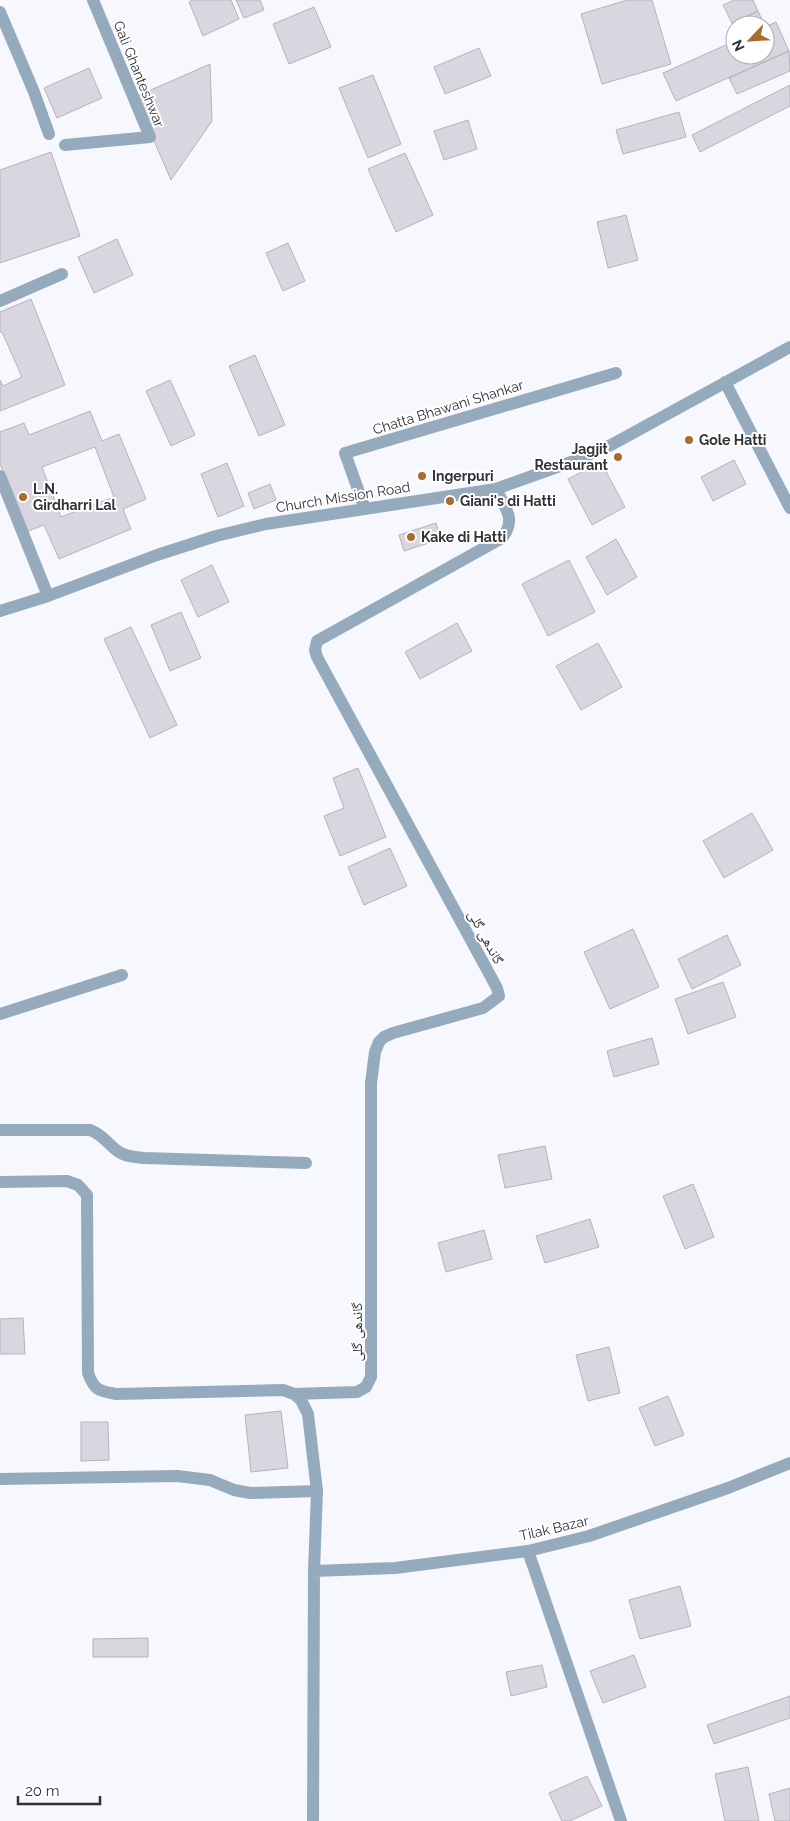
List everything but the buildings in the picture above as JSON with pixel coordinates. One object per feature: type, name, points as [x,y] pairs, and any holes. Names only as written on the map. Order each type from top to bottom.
[{"type":"street","name":"Gali Ghanteshwar","points":[[65,145],[150,137],[93,0]]},
{"type":"street","points":[[0,12],[34,92],[49,134]]},
{"type":"street","points":[[0,300],[62,274]]},
{"type":"street","name":"Church Mission Road","points":[[0,611],[48,596],[157,555],[216,536],[266,524],[496,489],[574,461],[611,445],[790,347]]},
{"type":"street","name":"Chatta Bhawani Shankar","points":[[365,509],[345,453],[616,373]]},
{"type":"street","points":[[725,382],[790,508]]},
{"type":"street","points":[[0,476],[48,596]]},
{"type":"street","name":"گاندھی گلی","points":[[294,1394],[357,1392],[366,1387],[372,1377],[371,1083],[375,1052],[379,1042],[393,1032],[483,1008],[499,996],[492,979],[317,657],[315,650],[317,641],[502,538],[509,527],[510,518],[496,489]]},
{"type":"street","points":[[0,1014],[122,975]]},
{"type":"street","points":[[0,1130],[90,1130],[97,1132],[120,1152],[130,1157],[306,1163]]},
{"type":"street","points":[[0,1182],[67,1182],[78,1185],[87,1196],[88,1373],[96,1388],[116,1394],[283,1390],[294,1394],[301,1400],[308,1414],[317,1491],[314,1571],[313,1821]]},
{"type":"street","name":"Tilak Bazar","points":[[314,1571],[395,1568],[528,1551],[589,1536],[728,1488],[790,1463]]},
{"type":"street","points":[[0,1479],[177,1476],[210,1480],[234,1490],[250,1493],[317,1491]]},
{"type":"street","points":[[528,1551],[621,1821]]},
{"type":"place","name":"Gole Hatti","points":[[689,440]]},
{"type":"place","name":"Jagjit Restaurant","points":[[618,457]]},
{"type":"place","name":"Ingerpuri","points":[[422,476]]},
{"type":"place","name":"L.N. Girdharri Lal","points":[[23,497]]},
{"type":"place","name":"Giani's di Hatti","points":[[450,501]]},
{"type":"place","name":"Kake di Hatti","points":[[411,537]]}]
